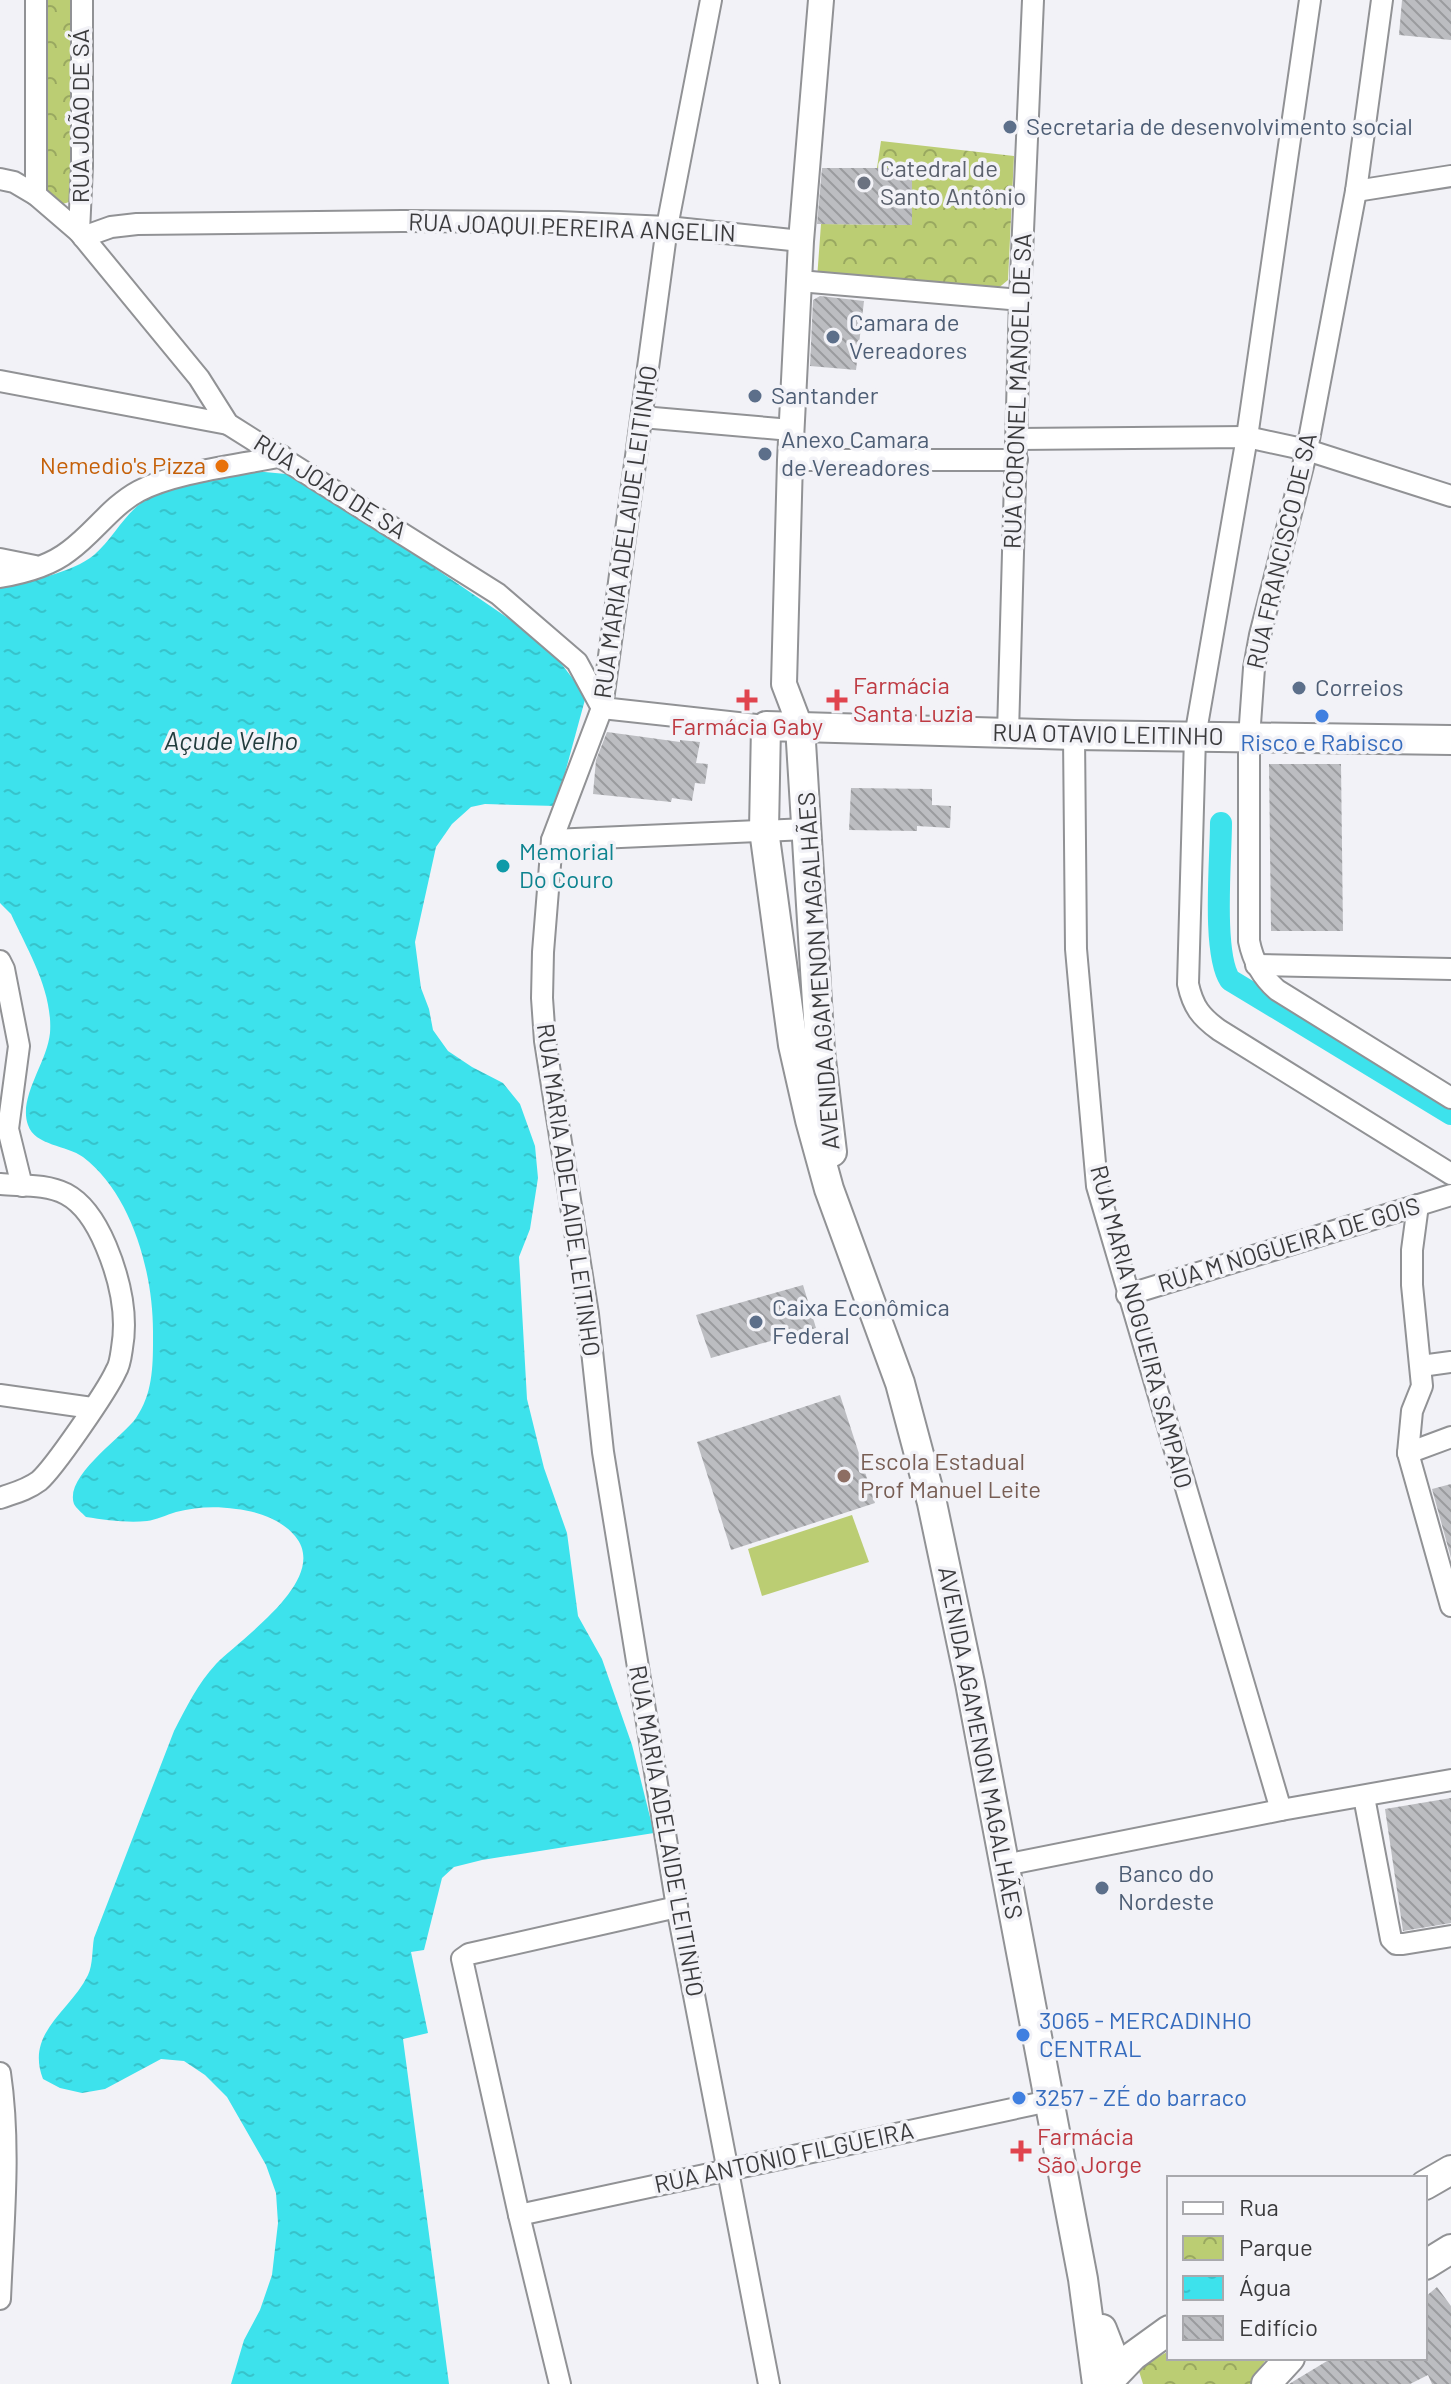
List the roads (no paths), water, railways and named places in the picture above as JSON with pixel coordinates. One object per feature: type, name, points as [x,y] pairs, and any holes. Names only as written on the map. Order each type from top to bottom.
[{"type":"main road","name":"RUA OTAVIO LEITINHO","points":[[766,726],[1074,735],[1451,740]]},
{"type":"main road","name":"AVENIDA AGAMENON MAGALHÃES","points":[[766,726],[764,830],[803,1095],[840,1216],[900,1383],[932,1503],[970,1683],[1083,2279],[1107,2379]]},
{"type":"main road","name":"AVENIDA AGAMENON MAGALHÃES","points":[[800,726],[817,999],[840,1216]]},
{"type":"main road","points":[[775,914],[812,909]]},
{"type":"main road","points":[[787,999],[817,999]]},
{"type":"main road","points":[[1427,2184],[1451,2170]]},
{"type":"main road","points":[[1427,2264],[1451,2249]]},
{"type":"main road","points":[[1107,2379],[1167,2332]]},
{"type":"main road","points":[[1266,2384],[1288,2360]]},
{"type":"street","name":"RUA JOÃO DE SÁ","points":[[36,0],[36,195]]},
{"type":"street","name":"RUA JOÃO DE SÁ","points":[[81,235],[82,0]]},
{"type":"street","name":"RUA MARIA ADELAIDE LEITINHO","points":[[711,0],[667,227],[602,708],[552,840],[542,967],[545,1041],[588,1314],[603,1452],[677,1907],[769,2384]]},
{"type":"street","points":[[602,708],[766,726],[784,684],[791,430],[801,241],[821,0]]},
{"type":"street","name":"RUA CORONEL MANOEL DE SA","points":[[1008,733],[1020,300],[1033,0]]},
{"type":"street","points":[[1310,0],[1247,437],[1195,737],[1188,984],[1192,1002],[1201,1016],[1219,1030],[1451,1174]]},
{"type":"street","name":"RUA FRANCISCO DE SA","points":[[1256,965],[1249,941],[1251,693],[1260,635],[1307,450],[1356,191],[1382,0]]},
{"type":"street","points":[[1356,191],[1451,176]]},
{"type":"street","name":"RUA JOAO DE SA","points":[[0,179],[14,182],[36,195],[81,235],[199,378],[228,424],[498,594],[577,662],[602,708]]},
{"type":"street","name":"RUA JOAQUI PEREIRA ANGELIN","points":[[81,235],[137,224],[417,221],[667,227],[801,241]]},
{"type":"street","points":[[799,281],[1020,300]]},
{"type":"street","points":[[0,381],[228,424]]},
{"type":"street","points":[[642,417],[791,430]]},
{"type":"street","points":[[1017,439],[1247,437],[1307,450],[1451,496]]},
{"type":"street","points":[[0,577],[40,566],[71,550],[120,503],[141,490],[179,478],[282,456]]},
{"type":"street","points":[[790,460],[1017,460]]},
{"type":"street","points":[[0,559],[40,566]]},
{"type":"street","points":[[784,684],[800,726]]},
{"type":"street","name":"RUA MARIA NOGUEIRA SAMPAIO","points":[[1074,735],[1076,949],[1097,1186],[1281,1810]]},
{"type":"street","points":[[552,840],[807,829]]},
{"type":"street","points":[[0,961],[19,1046],[8,1129],[22,1186]]},
{"type":"street","points":[[1256,965],[1451,969]]},
{"type":"street","points":[[1256,965],[1277,990],[1451,1098]]},
{"type":"street","points":[[0,1184],[50,1188],[69,1195],[86,1211],[100,1232],[114,1266],[123,1311],[122,1348],[117,1370],[41,1480],[0,1498]]},
{"type":"street","name":"RUA M NOGUEIRA DE GOIS","points":[[1127,1295],[1451,1195]]},
{"type":"street","points":[[1418,1205],[1412,1250],[1412,1285],[1422,1386],[1412,1411],[1408,1453],[1446,1564],[1451,1606]]},
{"type":"street","points":[[1421,1366],[1451,1362]]},
{"type":"street","points":[[0,1395],[92,1408]]},
{"type":"street","points":[[1408,1453],[1451,1437]]},
{"type":"street","points":[[1005,1865],[1451,1780]]},
{"type":"street","points":[[1364,1797],[1391,1939],[1396,1944],[1403,1944],[1451,1936]]},
{"type":"street","points":[[560,2384],[462,1959],[469,1954],[677,1907]]},
{"type":"street","points":[[0,2073],[4,2097],[5,2151],[0,2299]]},
{"type":"street","name":"RUA ANTONIO FILGUEIRA","points":[[519,2215],[1049,2101]]},
{"type":"water","name":"Açude Velho","points":[[254,471],[286,474],[404,547],[515,623],[557,658],[586,696],[556,806],[485,804],[471,807],[452,824],[436,847],[415,942],[421,988],[433,1030],[448,1051],[503,1083],[520,1104],[535,1146],[538,1178],[530,1229],[519,1257],[527,1399],[544,1468],[567,1533],[578,1616],[602,1659],[632,1745],[654,1833],[454,1867],[442,1878],[424,1950],[411,1952],[428,2033],[403,2039],[449,2384],[231,2384],[244,2340],[260,2310],[272,2275],[278,2223],[276,2193],[266,2165],[227,2097],[205,2075],[184,2061],[161,2059],[105,2089],[82,2093],[60,2088],[43,2079],[39,2063],[45,2035],[88,1975],[94,1938],[174,1731],[210,1671],[292,1589],[301,1570],[303,1553],[290,1530],[252,1512],[228,1508],[191,1509],[139,1522],[86,1517],[74,1504],[73,1493],[86,1470],[136,1418],[146,1398],[152,1365],[152,1308],[144,1260],[127,1213],[115,1192],[83,1157],[37,1137],[28,1125],[27,1103],[48,1044],[50,1017],[32,957],[11,914],[0,903],[0,585],[49,576],[85,561],[101,548],[135,508],[151,497],[189,484]]},
{"type":"waterway","points":[[1221,823],[1219,928],[1224,967],[1230,980],[1451,1114]]},
{"type":"place","name":"Secretaria de desenvolvimento social","points":[[1010,127]]},
{"type":"place","name":"Catedral de Santo Antônio","points":[[864,183]]},
{"type":"place","name":"Camara de Vereadores","points":[[833,337]]},
{"type":"place","name":"Santander","points":[[755,396]]},
{"type":"place","name":"Anexo Camara de Vereadores","points":[[765,454]]},
{"type":"place","name":"Nemedio's Pizza","points":[[222,466]]},
{"type":"place","name":"Correios","points":[[1299,688]]},
{"type":"place","name":"Farmácia Gaby","points":[[747,700]]},
{"type":"place","name":"Farmácia Santa Luzia","points":[[837,700]]},
{"type":"place","name":"Risco e Rabisco","points":[[1322,716]]},
{"type":"place","name":"Memorial Do Couro","points":[[503,866]]},
{"type":"place","name":"Caixa Econômica Federal","points":[[756,1322]]},
{"type":"place","name":"Escola Estadual Prof Manuel Leite","points":[[844,1476]]},
{"type":"place","name":"Banco do Nordeste","points":[[1102,1888]]},
{"type":"place","name":"3065 - MERCADINHO CENTRAL","points":[[1023,2035]]},
{"type":"place","name":"3257 - ZÉ do barraco","points":[[1019,2098]]},
{"type":"place","name":"Farmácia São Jorge","points":[[1021,2151]]}]
